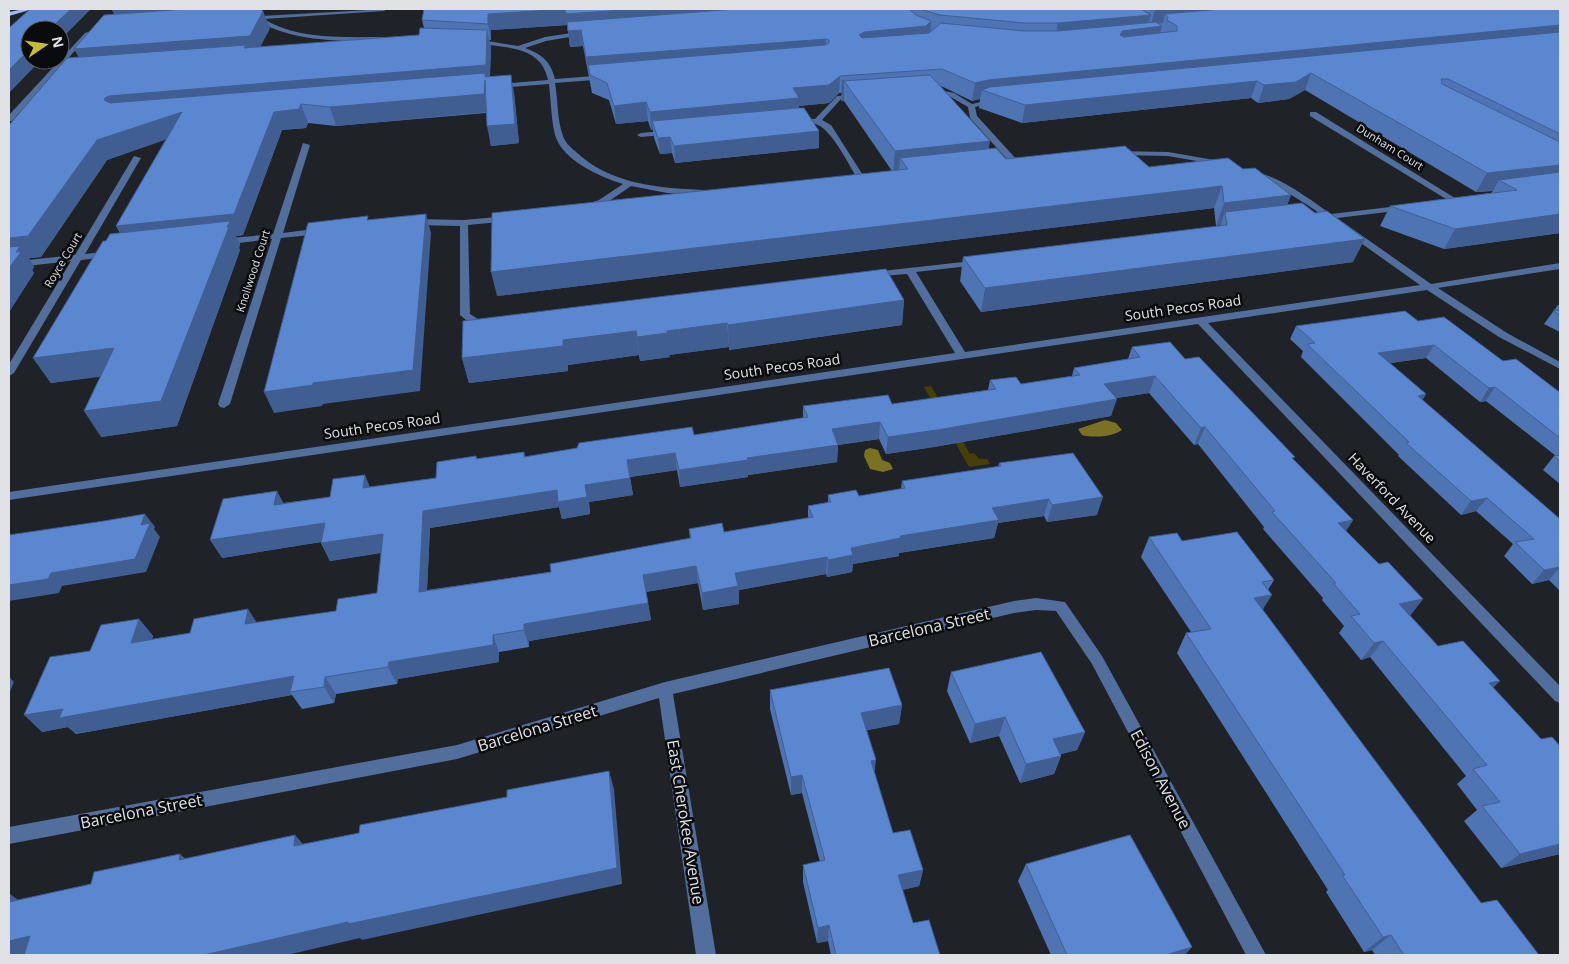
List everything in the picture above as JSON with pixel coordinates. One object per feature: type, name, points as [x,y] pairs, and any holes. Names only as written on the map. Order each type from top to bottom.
[{"type":"main road","points":[[9,14],[30,9]]},
{"type":"street","points":[[255,9],[258,18],[264,22],[293,33],[324,37],[393,39]]},
{"type":"street","points":[[249,18],[384,9]]},
{"type":"street","points":[[9,119],[87,34],[110,28]]},
{"type":"street","points":[[518,48],[545,39],[588,32]]},
{"type":"street","points":[[310,44],[324,37]]},
{"type":"street","points":[[460,40],[499,43],[535,55],[545,62],[551,81],[559,138],[578,161],[595,171],[630,183],[679,192],[714,194]]},
{"type":"street","points":[[49,74],[59,73]]},
{"type":"street","points":[[492,86],[619,76]]},
{"type":"street","points":[[922,91],[940,90],[956,96],[971,106],[973,116],[1016,164]]},
{"type":"street","points":[[817,121],[839,97],[867,95]]},
{"type":"street","points":[[971,106],[986,101],[1006,99]]},
{"type":"street","name":"Dunham Court","points":[[1313,114],[1459,200],[1435,203]]},
{"type":"street","points":[[787,121],[817,121],[828,127],[862,180]]},
{"type":"street","points":[[642,135],[680,131]]},
{"type":"street","name":"Knollwood Court","points":[[224,404],[306,145]]},
{"type":"street","points":[[1104,154],[1136,152],[1168,154],[1228,166]]},
{"type":"street","name":"Royce Court","points":[[9,373],[138,158]]},
{"type":"street","points":[[1006,165],[1026,162]]},
{"type":"street","points":[[1247,172],[1275,182],[1300,196],[1429,287],[1503,335],[1560,366]]},
{"type":"street","points":[[852,182],[872,179]]},
{"type":"street","points":[[578,209],[602,202],[630,183]]},
{"type":"street","points":[[1310,219],[1416,205]]},
{"type":"street","points":[[404,222],[464,223],[513,218]]},
{"type":"street","points":[[464,223],[465,315],[475,322],[488,324],[498,322]]},
{"type":"street","points":[[211,243],[326,230]]},
{"type":"street","points":[[9,265],[116,253]]},
{"type":"street","points":[[861,277],[988,260]]},
{"type":"street","name":"South Pecos Road","points":[[9,496],[1201,321],[1560,266]]},
{"type":"street","points":[[910,270],[962,356]]},
{"type":"street","name":"Haverford Avenue","points":[[1201,321],[1560,696]]},
{"type":"street","name":"Barcelona Street","points":[[9,836],[457,752],[665,689],[1014,607],[1036,604],[1060,606]]},
{"type":"street","name":"Edison Avenue","points":[[1060,606],[1097,660],[1256,955]]},
{"type":"street","name":"East Cherokee Avenue","points":[[665,689],[706,955]]},
{"type":"shaded area","points":[[931,386],[970,454],[974,453],[979,459],[987,459],[990,464],[969,467],[924,387]]},
{"type":"shaded area","points":[[1105,420],[1116,423],[1122,430],[1103,436],[1092,436],[1082,435],[1078,429]]},
{"type":"shaded area","points":[[870,448],[878,450],[882,460],[890,463],[893,469],[883,472],[870,469],[864,456],[865,450]]},
{"type":"building","points":[[30,9],[71,9],[59,20],[20,20],[20,59],[9,70],[9,28]]},
{"type":"building","points":[[186,9],[260,9],[263,11],[250,36],[74,49],[104,15]]},
{"type":"building","points":[[424,9],[565,9],[488,14],[488,24],[422,20]]},
{"type":"building","points":[[565,9],[637,9],[566,14]]},
{"type":"building","points":[[736,9],[909,9],[916,15],[931,21],[926,26],[864,32],[859,35],[862,38],[929,33],[941,23],[1024,31],[1058,31],[1156,22],[1162,26],[1122,31],[1120,35],[1124,37],[1177,31],[1177,26],[1167,20],[1168,18],[1165,14],[1222,9],[1560,9],[1560,25],[988,80],[975,83],[942,69],[840,76],[829,85],[793,88],[799,98],[650,112],[646,102],[614,106],[607,83],[590,75],[588,65],[825,45],[829,43],[829,40],[586,57],[581,30],[568,31],[567,22]]},
{"type":"building","points":[[921,9],[1141,9],[1151,15],[1058,23],[1024,23],[940,15]]},
{"type":"building","points":[[420,28],[487,30],[486,65],[109,96],[104,100],[110,103],[485,73],[485,77],[511,75],[515,124],[487,126],[485,80],[484,94],[330,107],[301,104],[299,109],[274,112],[234,214],[116,226],[182,112],[97,140],[28,236],[9,238],[9,125],[57,70],[70,70],[70,58],[246,45],[244,48],[419,35]]},
{"type":"building","points":[[1560,32],[1560,134],[1448,79],[1441,79],[1442,84],[1560,142],[1560,165],[1487,173],[1311,73],[1296,82],[1264,85],[1257,81],[1025,105],[982,90],[990,87]]},
{"type":"building","points":[[930,75],[990,141],[895,151],[843,81]]},
{"type":"building","points":[[804,108],[819,131],[674,146],[670,137],[658,138],[652,121]]},
{"type":"building","points":[[1125,146],[1149,167],[1228,158],[1243,169],[1255,168],[1291,195],[1224,203],[1222,186],[491,272],[492,213],[908,169],[900,158],[996,148],[1006,159]]},
{"type":"building","points":[[1560,172],[1560,214],[1455,229],[1390,206],[1517,190],[1499,180]]},
{"type":"building","points":[[1302,203],[1315,213],[1327,211],[1365,239],[985,288],[963,257],[1227,225],[1225,212]]},
{"type":"building","points":[[426,214],[413,370],[313,383],[313,385],[264,392],[308,223],[368,216],[367,220]]},
{"type":"building","points":[[230,221],[161,401],[84,411],[114,348],[33,358],[103,241],[106,241],[110,234]]},
{"type":"building","points":[[20,246],[16,252],[21,252],[9,268],[9,247]]},
{"type":"building","points":[[886,269],[904,300],[728,325],[727,323],[667,331],[667,333],[637,337],[636,331],[563,340],[563,346],[462,358],[463,321]]},
{"type":"building","points":[[1560,310],[1560,315],[1553,311]]},
{"type":"building","points":[[1405,311],[1418,321],[1444,317],[1503,361],[1516,359],[1560,391],[1560,438],[1495,387],[1489,388],[1434,345],[1378,353],[1426,394],[1418,396],[1560,519],[1560,567],[1544,570],[1515,542],[1534,539],[1487,498],[1471,501],[1406,443],[1409,442],[1307,344],[1315,343],[1296,326]]},
{"type":"building","points":[[1170,342],[1185,359],[1199,357],[1295,457],[1292,458],[1353,520],[1338,523],[1379,564],[1388,562],[1423,599],[1399,604],[1438,646],[1463,641],[1500,681],[1489,683],[1541,739],[1552,737],[1560,746],[1560,844],[1520,854],[1482,806],[1500,802],[1473,769],[1487,765],[1383,641],[1374,643],[1351,616],[1360,614],[1333,583],[1336,583],[1272,512],[1275,511],[1205,427],[1201,428],[1155,376],[1104,384],[1117,399],[937,430],[888,437],[880,422],[832,429],[838,445],[679,470],[675,453],[627,460],[630,478],[585,485],[587,497],[558,502],[557,490],[423,511],[419,592],[551,572],[550,564],[691,538],[689,529],[722,523],[724,532],[813,517],[808,506],[831,502],[828,495],[856,490],[859,496],[905,488],[902,481],[1001,466],[999,463],[1073,453],[1103,497],[1052,505],[1049,499],[992,508],[999,520],[900,536],[901,538],[851,548],[853,555],[828,560],[827,557],[735,573],[738,586],[702,593],[696,566],[643,575],[648,603],[524,624],[524,630],[493,635],[493,645],[389,662],[388,667],[325,677],[324,687],[290,692],[294,676],[59,718],[63,709],[24,715],[50,657],[90,651],[101,625],[139,619],[131,643],[190,633],[194,619],[248,609],[245,624],[336,611],[338,599],[377,593],[383,534],[321,543],[325,523],[210,540],[223,499],[277,491],[274,505],[330,497],[333,479],[365,475],[363,488],[436,478],[437,462],[476,456],[476,459],[524,452],[524,457],[577,448],[579,443],[692,427],[694,435],[808,417],[803,406],[888,395],[892,404],[996,389],[990,380],[1016,377],[1021,384],[1080,375],[1074,368],[1140,357],[1132,347]]},
{"type":"building","points":[[1560,455],[1560,461],[1554,456]]},
{"type":"building","points":[[145,514],[141,525],[150,523],[135,559],[51,573],[48,579],[9,585],[9,535]]},
{"type":"building","points":[[1237,532],[1274,580],[1262,582],[1272,595],[1254,598],[1481,903],[1497,900],[1539,955],[1404,955],[1391,935],[1383,937],[1342,875],[1345,875],[1186,633],[1211,629],[1149,537],[1177,533],[1182,541]]},
{"type":"building","points":[[1041,652],[1085,732],[1053,739],[1061,756],[1026,764],[1005,717],[975,724],[951,672]]},
{"type":"building","points":[[889,668],[902,705],[861,713],[876,760],[871,761],[893,833],[910,830],[923,870],[898,875],[913,923],[929,920],[940,955],[836,955],[829,925],[818,928],[803,865],[825,860],[802,775],[791,777],[770,690]]},
{"type":"building","points":[[609,771],[617,868],[348,924],[348,922],[204,955],[24,955],[30,936],[9,941],[9,902],[91,884],[94,872],[180,854],[179,860],[295,835],[294,846],[359,833],[360,825],[507,797],[507,790]]},
{"type":"building","points":[[1130,835],[1192,947],[1166,955],[1067,955],[1026,864]]}]
